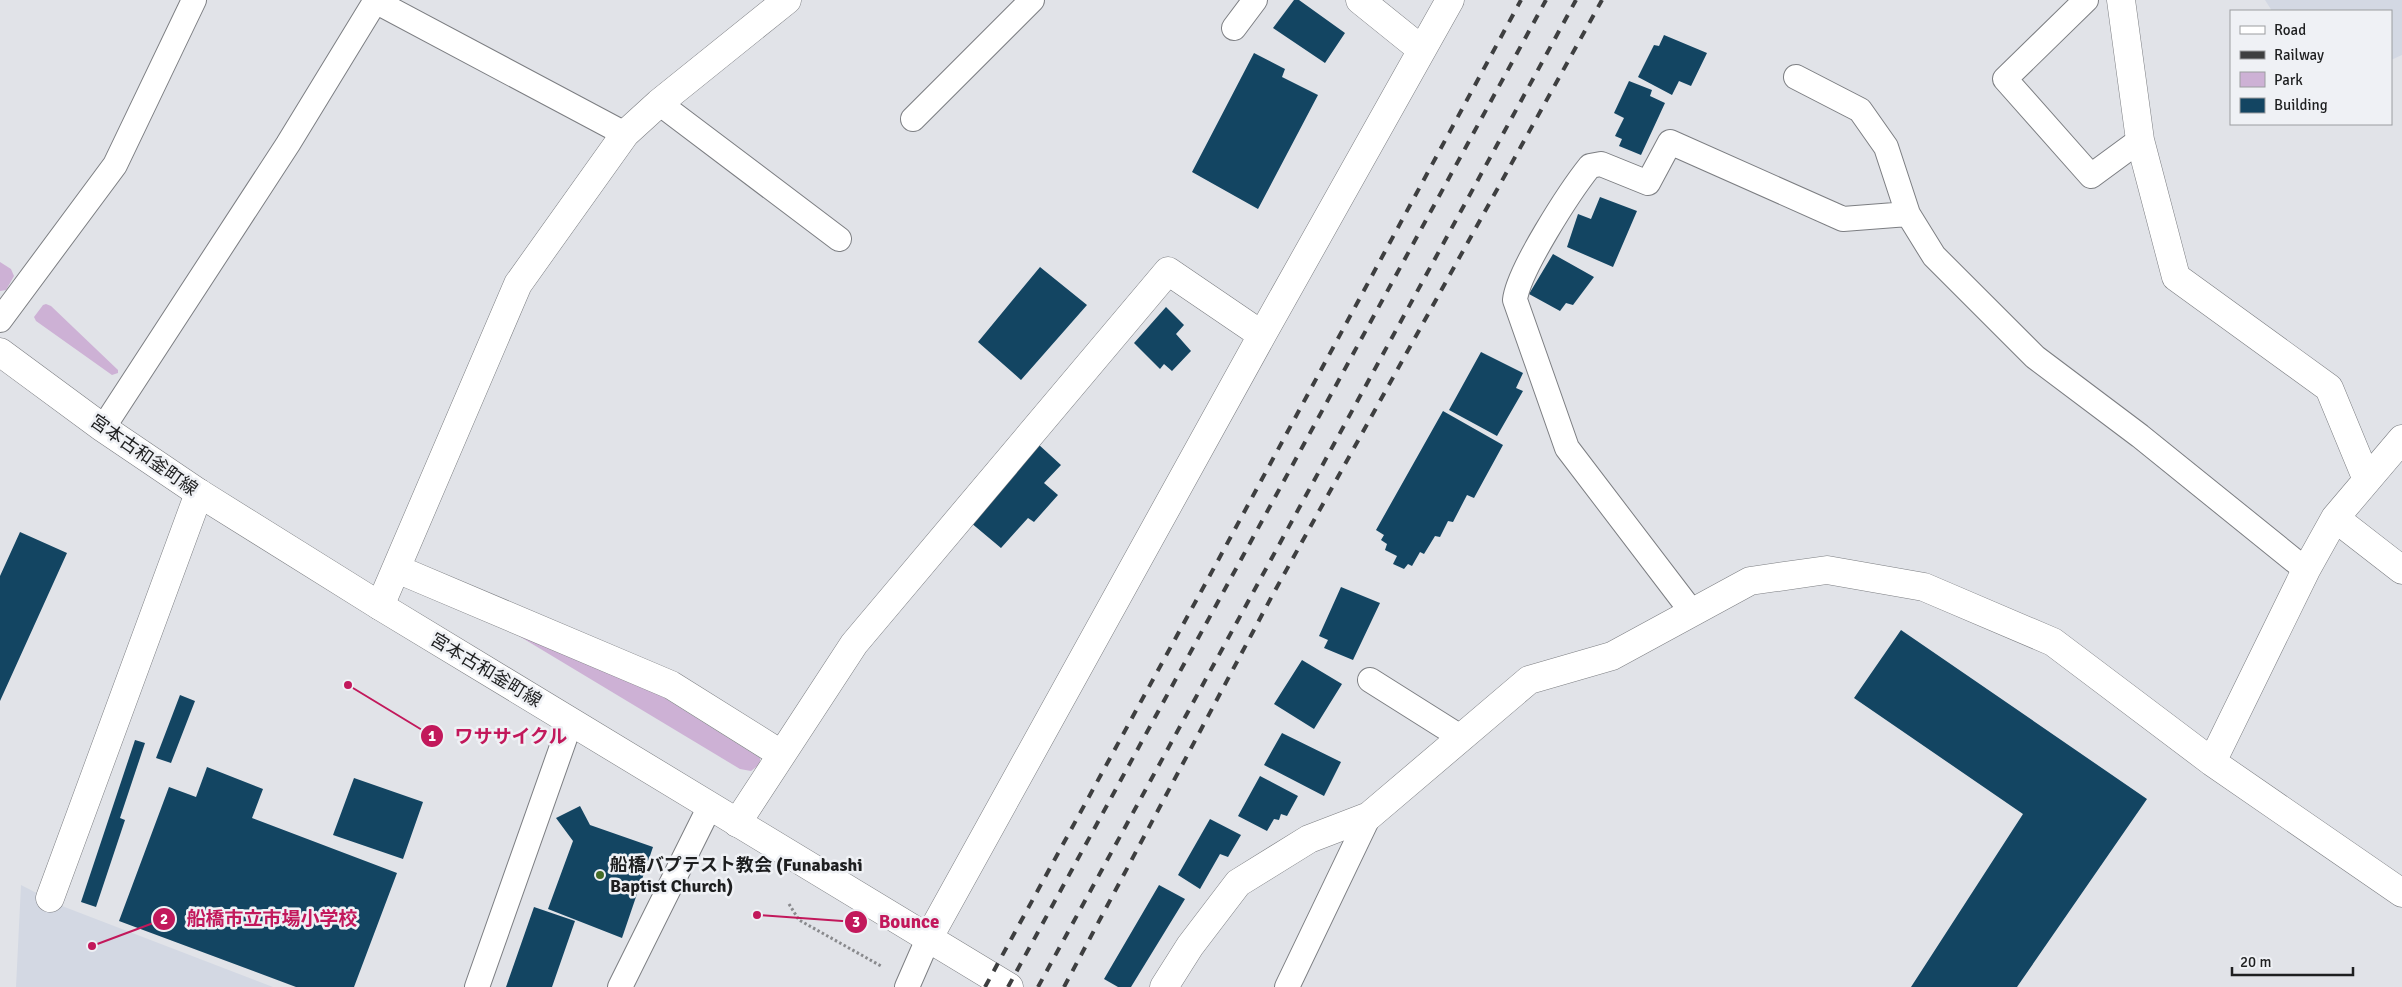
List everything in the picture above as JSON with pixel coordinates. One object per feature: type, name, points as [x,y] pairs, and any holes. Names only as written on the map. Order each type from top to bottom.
[{"type":"street","points":[[380,606],[518,284],[625,134],[659,103],[787,0]]},
{"type":"street","points":[[1360,0],[1422,50]]},
{"type":"street","points":[[928,939],[1262,335],[1450,0]]},
{"type":"street","points":[[2121,0],[2140,140],[2176,277],[2329,388],[2367,480]]},
{"type":"street","points":[[738,822],[854,644],[1168,271],[1262,335]]},
{"type":"street","name":"宮本古和釜町線","points":[[0,352],[103,428],[199,493],[380,606],[1010,987]]},
{"type":"street","points":[[2212,762],[2306,570],[2335,518],[2402,439]]},
{"type":"street","points":[[50,898],[199,493]]},
{"type":"street","points":[[2335,518],[2402,570]]},
{"type":"street","points":[[397,569],[671,685],[781,754]]},
{"type":"street","points":[[1164,987],[1190,946],[1238,883],[1309,839],[1369,816],[1529,680],[1612,656],[1750,581],[1827,570],[1924,587],[2053,642],[2212,762],[2402,893]]},
{"type":"lane","points":[[0,320],[115,165],[194,0]]},
{"type":"lane","points":[[103,428],[288,144],[375,0],[625,134]]},
{"type":"lane","points":[[913,119],[1032,0]]},
{"type":"lane","points":[[1234,28],[1255,0]]},
{"type":"lane","points":[[2086,0],[2005,79],[2091,176],[2140,140]]},
{"type":"lane","points":[[1796,77],[1860,110],[1886,147],[1908,214],[1934,256],[2035,357],[2140,436],[2306,570]]},
{"type":"lane","points":[[659,103],[839,239]]},
{"type":"lane","points":[[1692,612],[1567,448],[1515,300],[1516,288],[1532,258],[1580,179],[1590,166],[1602,164],[1648,183],[1670,142],[1843,219],[1908,214]]},
{"type":"lane","points":[[1370,680],[1462,738]]},
{"type":"lane","points":[[477,987],[571,722]]},
{"type":"lane","points":[[620,987],[710,806]]},
{"type":"lane","points":[[1288,987],[1369,816]]},
{"type":"lane","points":[[907,987],[928,939]]},
{"type":"path","points":[[789,904],[799,920],[874,962]]},
{"type":"shaded area","points":[[2265,0],[2402,0],[2402,55],[2392,60],[2392,10],[2271,10]]},
{"type":"shaded area","points":[[21,885],[62,906],[273,987],[16,987]]},
{"type":"green space","points":[[0,262],[11,269],[14,276],[6,290],[0,291]]},
{"type":"green space","points":[[43,305],[51,306],[118,370],[118,373],[112,375],[36,321],[34,317]]},
{"type":"green space","points":[[512,625],[663,697],[760,758],[760,764],[751,771],[740,769],[509,630]]},
{"type":"building","points":[[1294,0],[1299,0],[1345,33],[1325,63],[1273,28]]},
{"type":"building","points":[[1664,35],[1707,53],[1691,86],[1679,81],[1672,95],[1638,77],[1654,45],[1659,46]]},
{"type":"building","points":[[1254,53],[1285,69],[1282,77],[1318,95],[1258,209],[1192,172]]},
{"type":"building","points":[[1629,81],[1652,90],[1650,96],[1665,103],[1641,155],[1619,146],[1622,139],[1615,136],[1624,118],[1614,113]]},
{"type":"building","points":[[1600,197],[1637,211],[1613,267],[1567,247],[1578,214],[1591,219]]},
{"type":"building","points":[[1553,254],[1594,277],[1573,305],[1566,303],[1560,311],[1529,294]]},
{"type":"building","points":[[1040,267],[1087,305],[1021,380],[978,342]]},
{"type":"building","points":[[1166,307],[1184,325],[1176,334],[1191,351],[1172,371],[1164,364],[1160,369],[1134,343]]},
{"type":"building","points":[[1481,352],[1523,373],[1516,388],[1523,391],[1497,436],[1449,410]]},
{"type":"building","points":[[1443,411],[1503,445],[1474,498],[1467,495],[1453,522],[1448,521],[1440,537],[1435,536],[1424,554],[1420,552],[1412,566],[1408,564],[1404,569],[1393,564],[1397,556],[1385,550],[1387,544],[1381,540],[1384,535],[1376,530]]},
{"type":"building","points":[[1038,444],[1061,465],[1044,483],[1058,495],[1034,522],[1028,518],[1001,548],[970,522]]},
{"type":"building","points":[[20,532],[67,553],[0,701],[0,576]]},
{"type":"building","points":[[1341,587],[1380,603],[1353,660],[1324,648],[1328,640],[1319,636]]},
{"type":"building","points":[[1901,630],[2147,799],[2017,987],[1911,987],[2023,814],[1854,698]]},
{"type":"building","points":[[1302,660],[1342,684],[1314,729],[1274,704]]},
{"type":"building","points":[[180,695],[195,701],[171,763],[156,758]]},
{"type":"building","points":[[1282,733],[1341,762],[1324,796],[1264,765]]},
{"type":"building","points":[[135,740],[145,743],[120,818],[125,820],[96,907],[81,902]]},
{"type":"building","points":[[207,767],[263,789],[252,818],[397,873],[354,987],[296,987],[119,921],[169,787],[196,797]]},
{"type":"building","points":[[1260,776],[1298,796],[1287,816],[1281,814],[1279,820],[1274,819],[1267,831],[1238,816]]},
{"type":"building","points":[[354,778],[423,802],[403,859],[333,835]]},
{"type":"building","points":[[580,806],[590,825],[653,847],[622,938],[548,909],[573,841],[556,818]]},
{"type":"building","points":[[1210,819],[1241,835],[1228,857],[1220,854],[1200,889],[1178,875]]},
{"type":"building","points":[[1159,885],[1185,899],[1131,987],[1118,987],[1104,979]]},
{"type":"building","points":[[534,907],[575,921],[552,987],[506,987]]},
{"type":"railway","points":[[985,987],[1521,0]]},
{"type":"railway","points":[[1008,987],[1546,0]]},
{"type":"railway","points":[[1038,987],[1576,0]]},
{"type":"railway","points":[[1064,987],[1272,596],[1602,0]]},
{"type":"place","name":"ワササイクル","points":[[348,685]]},
{"type":"place","name":"船橋バプテスト教会 (Funabashi Baptist Church)","points":[[600,875]]},
{"type":"place","name":"Bounce","points":[[757,915]]},
{"type":"place","name":"船橋市立市場小学校","points":[[92,946]]}]
